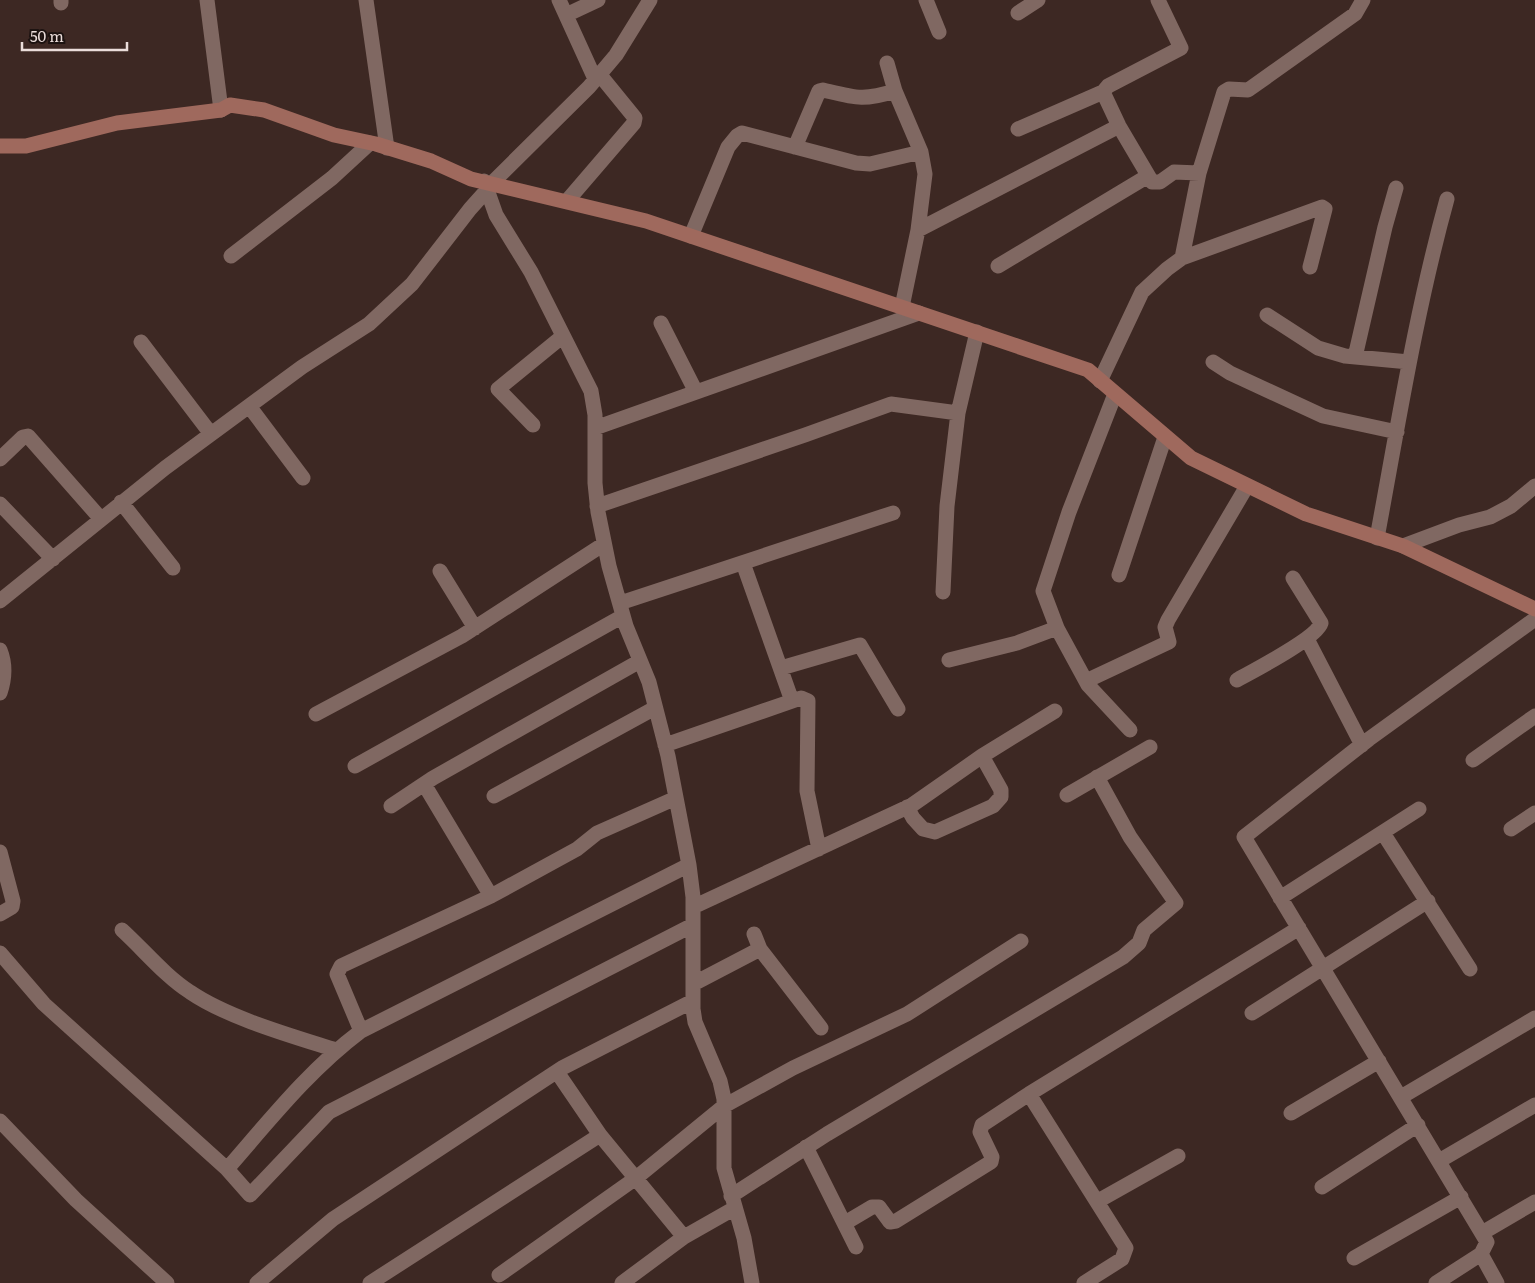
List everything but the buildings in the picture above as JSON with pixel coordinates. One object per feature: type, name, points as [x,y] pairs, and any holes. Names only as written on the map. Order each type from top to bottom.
[{"type":"main road","points":[[0,146],[26,146],[117,123],[221,110],[230,105],[264,110],[334,135],[370,143],[431,161],[488,184],[646,221],[1088,370],[1191,458],[1306,514],[1403,546],[1535,609]]},
{"type":"street","points":[[207,0],[221,110]]},
{"type":"street","points":[[366,0],[387,148]]},
{"type":"street","points":[[559,0],[598,77],[634,118],[634,123],[567,201]]},
{"type":"street","points":[[566,15],[598,0]]},
{"type":"street","points":[[0,601],[121,502],[210,434],[302,367],[369,324],[387,309],[412,284],[488,184],[598,77],[616,55],[649,3],[663,0]]},
{"type":"street","points":[[926,0],[939,32]]},
{"type":"street","points":[[1018,12],[1038,0]]},
{"type":"street","points":[[1018,129],[1103,92],[1108,86],[1181,48],[1158,0]]},
{"type":"street","points":[[1182,258],[1199,173],[1224,92],[1229,89],[1248,90],[1355,14],[1363,0]]},
{"type":"street","points":[[886,63],[895,91],[921,152],[925,174],[918,230],[902,307]]},
{"type":"street","points":[[795,147],[819,91],[824,90],[857,99],[870,98],[895,91]]},
{"type":"street","points":[[1103,92],[1119,126],[1152,182],[1160,182],[1174,172],[1199,173]]},
{"type":"street","points":[[918,230],[1119,126]]},
{"type":"street","points":[[691,236],[728,147],[742,133],[856,163],[870,164],[921,152]]},
{"type":"street","points":[[232,256],[332,178],[370,143]]},
{"type":"street","points":[[998,266],[1148,176]]},
{"type":"street","points":[[488,184],[496,215],[531,272],[591,391],[595,428],[597,506],[604,544],[622,610],[649,682],[676,798],[689,865],[693,907],[693,1001],[695,1022],[720,1081],[724,1106],[724,1168],[750,1264],[752,1283]]},
{"type":"street","points":[[1355,357],[1396,188]]},
{"type":"street","points":[[1377,538],[1410,362],[1447,200]]},
{"type":"street","points":[[1100,381],[1142,292],[1182,258],[1322,207],[1325,209],[1310,267]]},
{"type":"street","points":[[595,428],[919,313]]},
{"type":"street","points":[[1267,315],[1318,348],[1355,357],[1410,362]]},
{"type":"street","points":[[661,322],[696,392]]},
{"type":"street","points":[[942,592],[947,506],[958,413],[977,332]]},
{"type":"street","points":[[533,425],[498,389],[563,336]]},
{"type":"street","points":[[141,342],[210,434]]},
{"type":"street","points":[[1213,362],[1230,373],[1323,416],[1397,432]]},
{"type":"street","points":[[1115,394],[1069,512],[1044,591],[1057,628],[1086,681],[1130,730]]},
{"type":"street","points":[[597,506],[891,404],[958,413]]},
{"type":"street","points":[[249,406],[303,478]]},
{"type":"street","points":[[0,459],[23,437],[28,436],[102,519]]},
{"type":"street","points":[[1119,574],[1165,436]]},
{"type":"street","points":[[1086,681],[1169,642],[1166,627],[1168,620],[1248,486]]},
{"type":"street","points":[[1403,546],[1459,525],[1490,517],[1511,506],[1535,486]]},
{"type":"street","points":[[121,502],[173,568]]},
{"type":"street","points":[[0,504],[53,559]]},
{"type":"street","points":[[355,766],[622,610],[743,563],[893,513]]},
{"type":"street","points":[[316,714],[475,628],[604,544]]},
{"type":"street","points":[[743,563],[792,701]]},
{"type":"street","points":[[440,571],[475,628]]},
{"type":"street","points":[[1237,680],[1307,639],[1320,627],[1321,623],[1293,578]]},
{"type":"street","points":[[1436,1283],[1481,1254],[1487,1242],[1244,837],[1362,745],[1535,619]]},
{"type":"street","points":[[949,660],[1016,643],[1057,628]]},
{"type":"street","points":[[1307,639],[1362,745]]},
{"type":"street","points":[[780,668],[860,645],[898,709]]},
{"type":"street","points":[[0,650],[4,660],[4,681],[0,693]]},
{"type":"street","points":[[391,806],[424,784],[640,661]]},
{"type":"street","points":[[665,745],[801,698],[808,701],[807,791],[819,849]]},
{"type":"street","points":[[494,796],[655,708]]},
{"type":"street","points":[[693,907],[907,807],[982,756],[1055,711]]},
{"type":"street","points":[[1473,760],[1535,716]]},
{"type":"street","points":[[1067,795],[1150,747]]},
{"type":"street","points":[[907,807],[913,818],[923,829],[935,832],[993,806],[1001,797],[1001,790],[982,756]]},
{"type":"street","points":[[622,1283],[806,1148],[1124,957],[1140,943],[1144,930],[1176,903],[1130,837],[1097,777]]},
{"type":"street","points":[[424,784],[491,896]]},
{"type":"street","points":[[361,1031],[337,974],[341,966],[491,896],[577,849],[597,833],[676,798]]},
{"type":"street","points":[[1280,898],[1384,833],[1419,808]]},
{"type":"street","points":[[1511,829],[1535,813]]},
{"type":"street","points":[[1384,833],[1470,969]]},
{"type":"street","points":[[0,852],[13,901],[12,907],[0,914]]},
{"type":"street","points":[[227,1169],[297,1089],[336,1050],[361,1031],[689,865]]},
{"type":"street","points":[[1252,1013],[1428,901]]},
{"type":"street","points":[[0,953],[44,1004],[227,1169],[250,1196],[329,1112],[693,925]]},
{"type":"street","points":[[845,1223],[872,1207],[880,1207],[890,1222],[896,1221],[991,1162],[992,1157],[980,1132],[982,1125],[1029,1094],[1299,928]]},
{"type":"street","points":[[122,930],[190,992],[225,1010],[281,1032],[336,1050]]},
{"type":"street","points":[[754,934],[760,949],[821,1028]]},
{"type":"street","points":[[499,1275],[636,1178],[724,1106],[793,1068],[907,1014],[1021,941]]},
{"type":"street","points":[[693,984],[760,949]]},
{"type":"street","points":[[257,1283],[333,1219],[557,1072],[693,1001]]},
{"type":"street","points":[[1401,1097],[1535,1018]]},
{"type":"street","points":[[1291,1113],[1379,1060]]},
{"type":"street","points":[[557,1072],[600,1135],[684,1237]]},
{"type":"street","points":[[1029,1094],[1126,1248],[1122,1259],[1084,1283]]},
{"type":"street","points":[[1439,1160],[1535,1105]]},
{"type":"street","points":[[0,1121],[76,1200],[167,1283]]},
{"type":"street","points":[[1322,1187],[1418,1125]]},
{"type":"street","points":[[370,1283],[600,1135]]},
{"type":"street","points":[[806,1148],[856,1247]]},
{"type":"street","points":[[1098,1201],[1178,1156]]},
{"type":"street","points":[[1354,1258],[1461,1197]]},
{"type":"street","points":[[1482,1233],[1535,1202]]},
{"type":"street","points":[[1481,1254],[1497,1283]]}]
